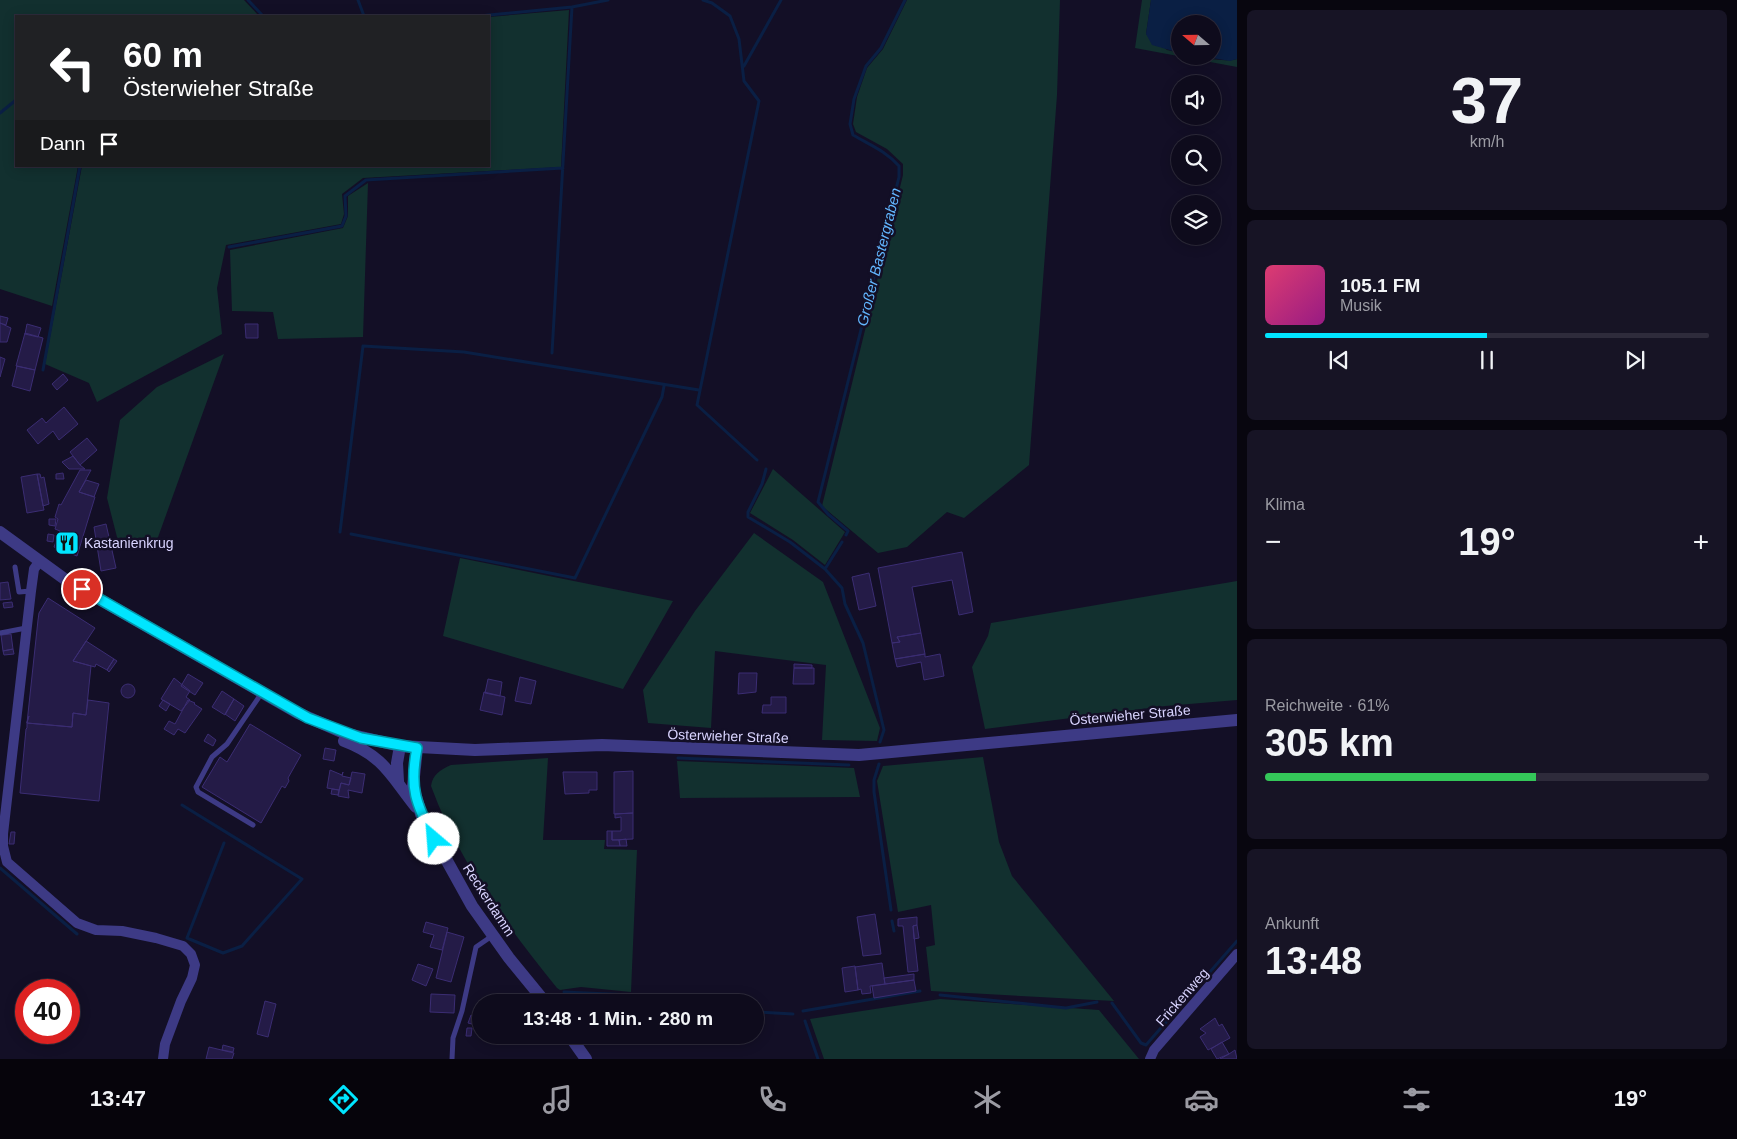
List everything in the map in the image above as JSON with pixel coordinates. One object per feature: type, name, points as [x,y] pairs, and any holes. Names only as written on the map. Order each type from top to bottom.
[{"type":"street","name":"Österwieher Straße","points":[[0,532],[66,580],[232,676],[320,724],[353,736],[400,746],[475,750],[602,745],[860,755],[1168,724],[1237,720]]},
{"type":"street","points":[[39,562],[34,569],[26,628],[3,846],[7,862],[77,923],[96,930],[122,931],[156,938],[183,946],[192,954],[194,965],[192,978],[165,1044],[163,1059]]},
{"type":"street","name":"Österwieher Straße","points":[[232,676],[259,697],[305,725],[358,746],[373,755],[390,770],[421,814]]},
{"type":"street","points":[[399,784],[396,773],[400,746]]},
{"type":"street","name":"Reckerdamm","points":[[417,748],[412,786],[421,814],[472,906],[492,935],[539,994]]},
{"type":"street","name":"Frickenweg","points":[[1150,1059],[1154,1050],[1237,954]]},
{"type":"street","points":[[575,1044],[586,1059]]},
{"type":"lane","points":[[15,567],[19,592],[31,591]]},
{"type":"lane","points":[[0,633],[26,628]]},
{"type":"lane","points":[[253,825],[198,792],[196,787],[212,757],[227,744],[259,697]]},
{"type":"lane","points":[[452,1059],[453,1038],[462,1011],[476,947],[492,935]]},
{"type":"green space","points":[[0,0],[244,0],[258,15],[15,15],[15,167],[78,167],[52,306],[0,289]]},
{"type":"green space","points":[[907,0],[1060,0],[1057,95],[1029,465],[964,518],[947,512],[907,547],[878,553],[822,506],[903,175],[903,164],[887,149],[856,132],[853,124],[857,97],[867,68],[883,49]]},
{"type":"green space","points":[[1142,0],[1151,0],[1146,34],[1171,51],[1171,55],[1135,48]]},
{"type":"green space","points":[[569,10],[561,167],[363,178],[342,194],[344,214],[341,224],[226,245],[217,288],[222,334],[97,402],[89,383],[45,364],[82,167],[490,167],[490,17]]},
{"type":"green space","points":[[1237,59],[1237,67],[1221,64],[1221,60]]},
{"type":"green space","points":[[368,183],[363,337],[278,339],[273,312],[232,311],[230,250],[343,228],[348,216],[348,196]]},
{"type":"green space","points":[[224,354],[157,540],[149,537],[118,541],[107,498],[120,420],[157,387]]},
{"type":"green space","points":[[773,469],[845,532],[825,565],[793,540],[750,513]]},
{"type":"green space","points":[[754,533],[823,582],[880,728],[877,741],[822,740],[826,665],[715,651],[711,728],[648,723],[643,690],[695,611]]},
{"type":"green space","points":[[460,558],[673,601],[623,689],[443,636]]},
{"type":"green space","points":[[1237,581],[1237,700],[1165,706],[985,729],[972,667],[988,636],[991,623]]},
{"type":"green space","points":[[983,757],[999,842],[1012,876],[1114,1001],[931,991],[926,947],[935,945],[931,905],[898,912],[877,781],[883,766]]},
{"type":"green space","points":[[548,758],[543,840],[605,840],[604,849],[637,850],[631,992],[581,987],[560,990],[557,988],[520,941],[470,867],[442,814],[431,786],[433,778],[451,765]]},
{"type":"green space","points":[[677,761],[854,768],[860,797],[680,798]]},
{"type":"green space","points":[[940,999],[1099,1010],[1139,1059],[824,1059],[810,1019]]},
{"type":"water","points":[[1151,0],[1237,0],[1237,59],[1230,61],[1221,59],[1221,15],[1171,15],[1171,50],[1152,45],[1146,34]]},
{"type":"building","points":[[0,316],[8,318],[6,325],[0,323]]},
{"type":"building","points":[[0,323],[11,328],[7,342],[0,342]]},
{"type":"building","points":[[27,324],[41,328],[38,337],[25,334]]},
{"type":"building","points":[[245,324],[258,324],[258,338],[246,338]]},
{"type":"building","points":[[25,333],[43,338],[35,370],[16,366]]},
{"type":"building","points":[[0,357],[5,359],[0,377]]},
{"type":"building","points":[[17,366],[35,370],[30,391],[12,386]]},
{"type":"building","points":[[63,374],[68,380],[57,390],[52,384]]},
{"type":"building","points":[[64,407],[78,424],[59,440],[53,431],[38,444],[27,430],[42,418],[46,423]]},
{"type":"building","points":[[87,438],[97,450],[80,465],[70,452]]},
{"type":"building","points":[[73,456],[85,469],[69,469],[62,462]]},
{"type":"building","points":[[80,470],[91,470],[79,492],[95,497],[77,556],[54,547],[60,531],[55,529],[58,519],[55,517],[59,504],[61,505]]},
{"type":"building","points":[[63,473],[64,479],[56,479],[56,474]]},
{"type":"building","points":[[37,474],[44,510],[27,513],[21,477]]},
{"type":"building","points":[[37,474],[40,474],[41,478],[44,477],[49,504],[43,506]]},
{"type":"building","points":[[86,480],[99,484],[94,497],[79,492]]},
{"type":"building","points":[[49,519],[56,519],[55,526],[49,525]]},
{"type":"building","points":[[106,524],[116,568],[101,571],[94,527]]},
{"type":"building","points":[[48,534],[54,535],[53,542],[47,541]]},
{"type":"building","points":[[962,552],[973,612],[959,615],[952,580],[912,587],[921,633],[897,637],[900,642],[892,643],[878,568]]},
{"type":"building","points":[[869,573],[876,606],[859,610],[852,577]]},
{"type":"building","points":[[8,582],[11,599],[0,600],[0,583]]},
{"type":"building","points":[[48,598],[95,628],[73,661],[91,666],[86,715],[73,713],[72,727],[27,723],[39,613]]},
{"type":"building","points":[[12,602],[13,607],[4,608],[3,603]]},
{"type":"building","points":[[921,633],[925,654],[895,659],[892,643],[900,642],[897,637]]},
{"type":"building","points":[[11,634],[13,649],[3,651],[1,635]]},
{"type":"building","points":[[86,641],[114,659],[107,670],[96,664],[95,667],[73,661]]},
{"type":"building","points":[[13,649],[14,654],[4,655],[3,651]]},
{"type":"building","points":[[925,654],[925,657],[940,654],[944,676],[924,680],[921,662],[897,667],[895,659]]},
{"type":"building","points":[[114,659],[117,661],[109,672],[107,670]]},
{"type":"building","points":[[794,664],[812,665],[812,668],[794,668]]},
{"type":"building","points":[[794,668],[814,668],[814,684],[793,684]]},
{"type":"building","points":[[739,673],[757,673],[756,692],[738,694]]},
{"type":"building","points":[[188,674],[203,683],[195,695],[181,686]]},
{"type":"building","points":[[520,677],[536,681],[531,704],[515,701]]},
{"type":"building","points":[[174,678],[190,691],[186,697],[190,700],[181,711],[161,699]]},
{"type":"building","points":[[488,679],[502,682],[500,696],[485,693]]},
{"type":"building","points":[[128,684],[133,686],[135,691],[133,696],[128,698],[123,696],[121,691],[123,686]]},
{"type":"building","points":[[222,691],[234,699],[225,715],[212,707]]},
{"type":"building","points":[[484,692],[505,697],[502,715],[480,710]]},
{"type":"building","points":[[771,697],[786,697],[786,713],[762,713],[763,705],[771,705]]},
{"type":"building","points":[[234,699],[244,706],[235,721],[225,714]]},
{"type":"building","points":[[88,700],[109,703],[99,801],[20,793],[27,723],[72,727],[73,713],[86,715]]},
{"type":"building","points":[[163,700],[170,704],[166,711],[159,706]]},
{"type":"building","points":[[188,700],[202,709],[185,733],[178,729],[174,735],[164,729],[169,721],[175,724]]},
{"type":"building","points":[[250,724],[301,755],[288,778],[289,781],[285,788],[282,786],[261,823],[202,787],[220,757],[227,762]]},
{"type":"building","points":[[208,734],[216,740],[213,746],[204,741]]},
{"type":"building","points":[[325,748],[336,750],[334,761],[323,759]]},
{"type":"building","points":[[330,770],[342,775],[343,772],[342,776],[351,778],[349,785],[341,783],[339,790],[327,788]]},
{"type":"building","points":[[633,771],[633,813],[614,814],[614,772]]},
{"type":"building","points":[[352,772],[365,774],[362,793],[348,790],[349,798],[338,796],[341,783],[349,785]]},
{"type":"building","points":[[563,772],[597,772],[597,790],[589,790],[589,793],[565,794]]},
{"type":"building","points":[[332,789],[339,790],[338,795],[331,794]]},
{"type":"building","points":[[633,813],[633,839],[612,840],[612,831],[621,831],[621,817],[615,818],[615,814]]},
{"type":"building","points":[[607,831],[612,831],[612,840],[619,840],[620,846],[607,846]]},
{"type":"building","points":[[11,832],[15,832],[14,844],[9,844]]},
{"type":"building","points":[[626,839],[627,846],[620,846],[619,840]]},
{"type":"building","points":[[875,914],[881,954],[863,956],[857,917]]},
{"type":"building","points":[[917,917],[917,925],[913,926],[918,971],[908,972],[903,926],[898,926],[898,919]]},
{"type":"building","points":[[426,922],[448,928],[442,950],[430,947],[434,935],[423,932]]},
{"type":"building","points":[[917,925],[919,938],[914,939],[913,926]]},
{"type":"building","points":[[447,932],[464,937],[451,982],[436,978]]},
{"type":"building","points":[[882,963],[885,984],[870,986],[871,993],[862,994],[861,989],[858,990],[855,967]]},
{"type":"building","points":[[418,964],[433,969],[426,986],[412,980]]},
{"type":"building","points":[[855,966],[858,990],[845,992],[842,968]]},
{"type":"building","points":[[914,974],[914,980],[885,984],[884,978]]},
{"type":"building","points":[[914,980],[916,991],[874,998],[872,986]]},
{"type":"building","points":[[431,994],[455,995],[454,1013],[430,1012]]},
{"type":"building","points":[[265,1001],[276,1004],[268,1037],[257,1034]]},
{"type":"building","points":[[471,1015],[472,1024],[468,1023]]},
{"type":"building","points":[[1215,1018],[1219,1026],[1222,1024],[1230,1038],[1208,1050],[1200,1037],[1206,1033],[1200,1029]]},
{"type":"building","points":[[467,1028],[472,1028],[471,1036],[466,1036]]},
{"type":"building","points":[[1222,1042],[1229,1054],[1217,1059],[1211,1049]]},
{"type":"building","points":[[223,1045],[234,1048],[233,1052],[222,1050]]},
{"type":"building","points":[[209,1047],[234,1053],[232,1059],[206,1059]]},
{"type":"building","points":[[1235,1050],[1237,1059],[1220,1059],[1229,1054]]},
{"type":"waterway","points":[[248,0],[262,15]]},
{"type":"waterway","points":[[358,0],[364,15]]},
{"type":"waterway","points":[[489,15],[572,7],[608,0]]},
{"type":"waterway","points":[[703,0],[712,3],[730,16],[739,39],[744,81],[759,101],[697,405],[757,460]]},
{"type":"waterway","points":[[744,66],[781,0]]},
{"type":"waterway","name":"Großer Bastergraben","points":[[846,535],[848,531],[828,514],[818,502],[899,177],[899,166],[883,152],[853,135],[850,124],[854,99],[866,66],[881,48],[905,0]]},
{"type":"waterway","points":[[552,353],[572,7]]},
{"type":"waterway","points":[[0,113],[15,101]]},
{"type":"waterway","points":[[43,370],[80,167]]},
{"type":"waterway","points":[[229,247],[342,226],[346,216],[345,196],[366,180],[563,168]]},
{"type":"waterway","points":[[340,532],[363,346],[464,352],[699,390]]},
{"type":"waterway","points":[[351,534],[575,578],[662,397],[664,386]]},
{"type":"waterway","points":[[766,469],[762,484],[748,512],[748,517],[790,542],[825,569]]},
{"type":"waterway","name":"Großer Bastergraben","points":[[842,542],[825,569],[842,588],[845,604],[863,643],[884,730],[880,742]]},
{"type":"waterway","points":[[678,758],[849,765]]},
{"type":"waterway","name":"Großer Bastergraben","points":[[879,764],[874,780],[874,792],[891,910]]},
{"type":"waterway","points":[[182,805],[302,879],[242,946],[223,953],[187,938],[224,843]]},
{"type":"waterway","points":[[0,868],[77,934]]},
{"type":"waterway","name":"Großer Bastergraben","points":[[892,921],[894,931]]},
{"type":"waterway","points":[[1112,1003],[1141,1043],[1146,1045],[1237,941]]},
{"type":"waterway","name":"Großer Bastergraben","points":[[803,1011],[920,991]]},
{"type":"waterway","points":[[564,992],[609,994]]},
{"type":"waterway","points":[[940,995],[1066,1008],[1097,1002]]},
{"type":"waterway","points":[[764,1012],[793,1014]]},
{"type":"waterway","name":"Großer Bastergraben","points":[[805,1021],[818,1059]]},
{"type":"place","name":"Kastanienkrug","points":[[67,543]]},
{"type":"route","points":[[82,589],[253,688],[320,724],[378,743],[417,748],[412,786],[421,814],[434,839]]}]
